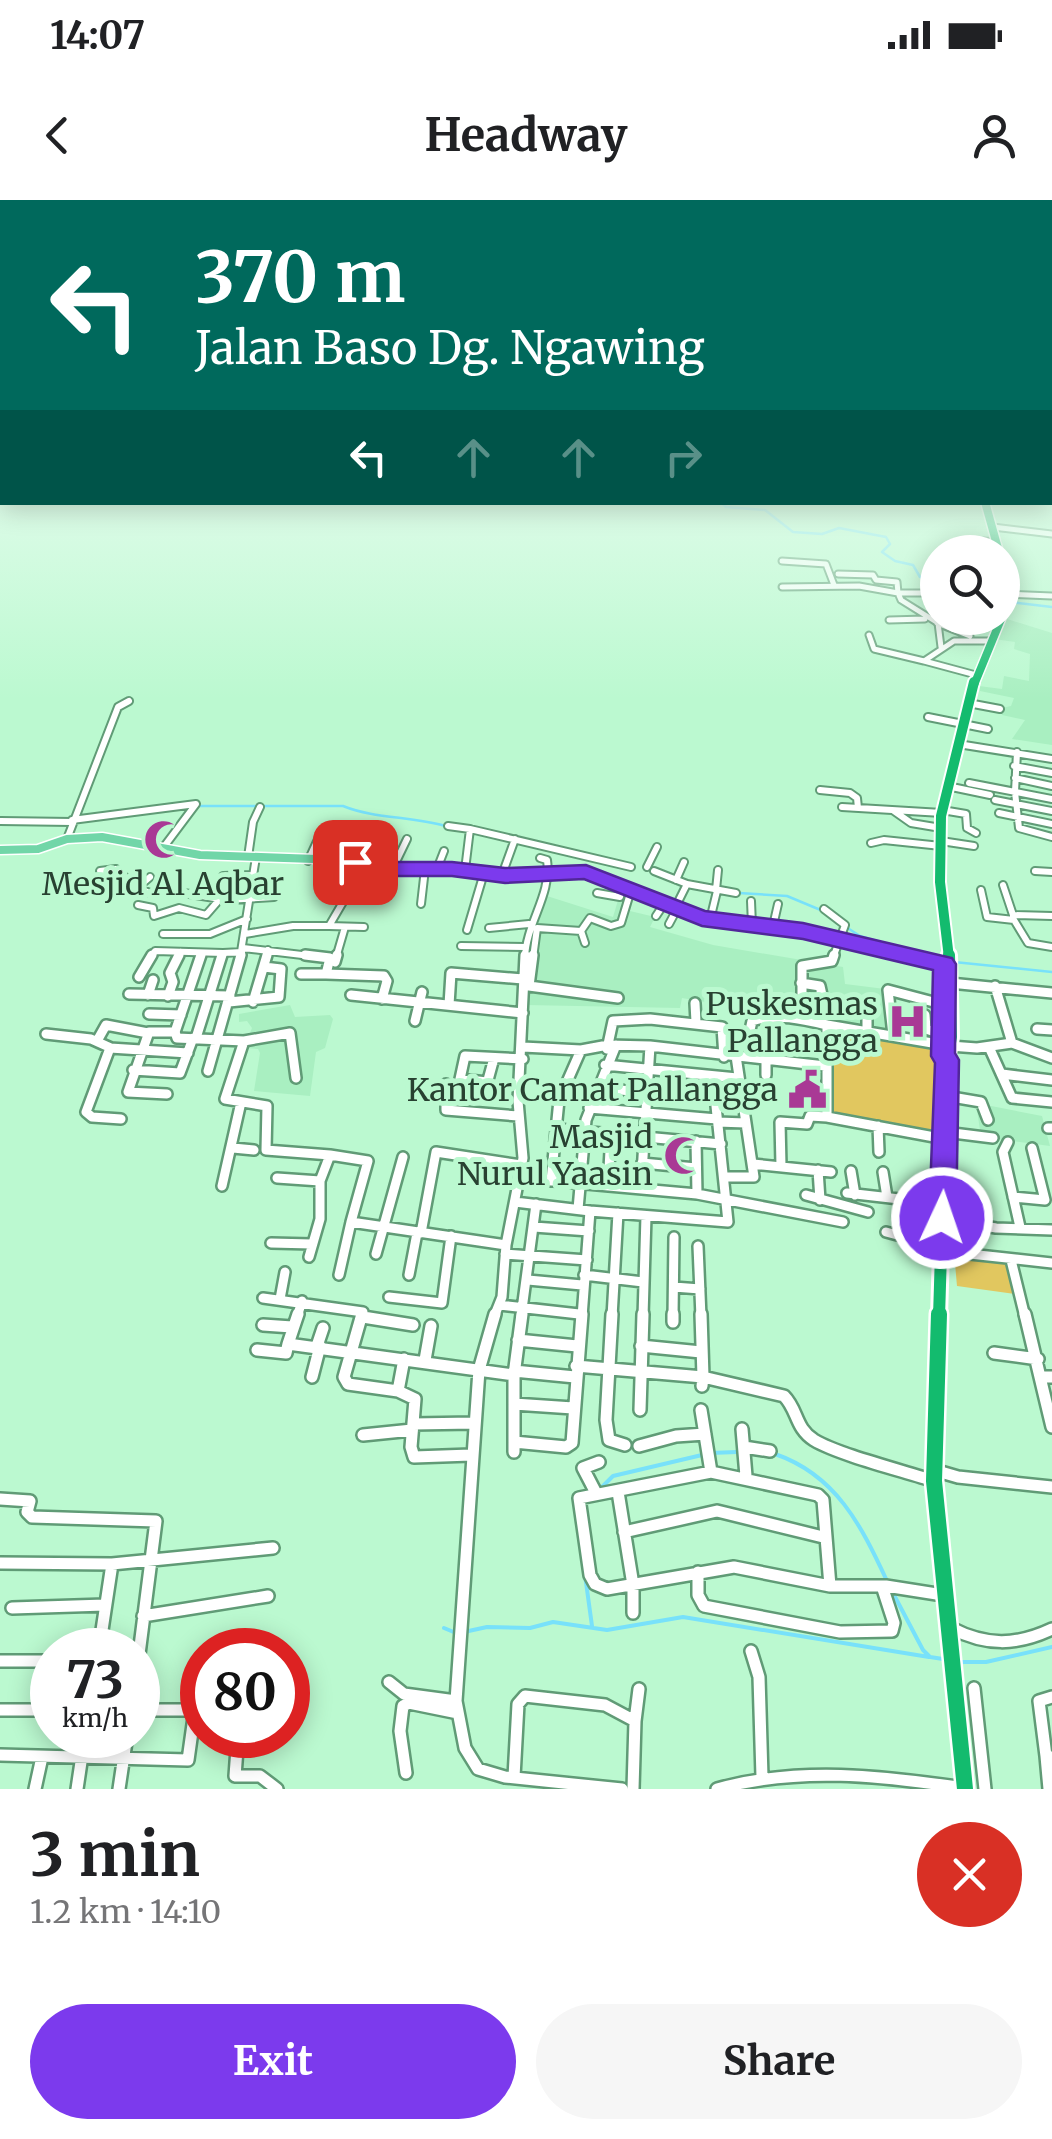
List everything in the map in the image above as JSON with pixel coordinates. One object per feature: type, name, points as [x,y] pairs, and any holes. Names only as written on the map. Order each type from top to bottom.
[{"type":"highway","points":[[946,1046],[950,983],[940,843],[942,812],[968,703],[992,635]]},
{"type":"highway","points":[[947,961],[934,1475],[951,1631],[965,1686],[965,1789]]},
{"type":"main road","points":[[0,850],[38,849],[67,839],[112,837],[163,848],[393,868],[502,875],[586,872],[715,924],[773,926],[947,961]]},
{"type":"street","points":[[782,561],[827,565],[834,585]]},
{"type":"street","points":[[802,562],[806,576]]},
{"type":"street","points":[[838,574],[873,574],[876,580],[897,580],[901,600],[920,614]]},
{"type":"street","points":[[782,587],[834,585],[920,593]]},
{"type":"street","points":[[1020,599],[1052,596]]},
{"type":"street","points":[[890,620],[920,619]]},
{"type":"street","points":[[869,635],[874,649],[976,675]]},
{"type":"street","points":[[939,635],[941,647]]},
{"type":"street","points":[[924,661],[941,647],[970,636],[990,641]]},
{"type":"street","points":[[67,839],[116,724],[118,707],[129,701]]},
{"type":"street","points":[[968,703],[1000,709]]},
{"type":"street","points":[[928,718],[988,730]]},
{"type":"street","points":[[958,744],[1052,759]]},
{"type":"street","points":[[1017,752],[1014,792],[1022,831],[1052,837]]},
{"type":"street","points":[[1014,766],[1052,772]]},
{"type":"street","points":[[1014,778],[1052,786]]},
{"type":"street","points":[[969,783],[1052,799]]},
{"type":"street","points":[[947,786],[1052,811]]},
{"type":"street","points":[[820,790],[851,794],[858,806]]},
{"type":"street","points":[[0,821],[72,821],[125,810],[196,804],[163,848]]},
{"type":"street","points":[[208,1072],[243,950],[252,875],[253,822],[260,806]]},
{"type":"street","points":[[842,807],[894,811],[911,824],[941,828]]},
{"type":"street","points":[[894,811],[903,807],[964,813],[968,828],[976,833]]},
{"type":"street","points":[[999,813],[1052,824]]},
{"type":"street","points":[[448,826],[631,867]]},
{"type":"street","points":[[465,870],[471,855],[469,830]]},
{"type":"street","points":[[308,861],[319,837]]},
{"type":"street","points":[[393,868],[407,840]]},
{"type":"street","points":[[502,875],[515,840]]},
{"type":"street","points":[[871,843],[884,840],[974,846]]},
{"type":"street","points":[[656,847],[650,869],[687,884],[736,892]]},
{"type":"street","points":[[437,869],[444,851]]},
{"type":"street","points":[[530,874],[537,860],[548,862],[550,872],[529,924],[525,948],[518,1116],[520,1178],[500,1304],[488,1330],[473,1423],[457,1707],[471,1762],[478,1769],[508,1781],[622,1789]]},
{"type":"street","points":[[329,926],[344,902],[355,862]]},
{"type":"street","points":[[676,880],[684,862]]},
{"type":"street","points":[[100,871],[116,869],[137,888],[150,893],[171,891],[219,900],[274,897]]},
{"type":"street","points":[[422,904],[424,894],[420,888],[426,870]]},
{"type":"street","points":[[715,924],[718,870]]},
{"type":"street","points":[[1035,871],[1052,872]]},
{"type":"street","points":[[467,930],[477,907],[484,873]]},
{"type":"street","points":[[222,876],[252,875]]},
{"type":"street","points":[[137,888],[150,878]]},
{"type":"street","points":[[669,924],[687,884]]},
{"type":"street","points":[[1004,885],[1013,917],[1028,942],[1052,947]]},
{"type":"street","points":[[597,893],[618,897],[627,890]]},
{"type":"street","points":[[581,931],[592,917],[618,924],[627,890]]},
{"type":"street","points":[[981,890],[986,917],[1052,916]]},
{"type":"street","points":[[138,905],[153,908],[154,916],[179,908],[208,914],[219,900]]},
{"type":"street","points":[[751,901],[752,925]]},
{"type":"street","points":[[656,916],[664,904]]},
{"type":"street","points":[[773,926],[778,904]]},
{"type":"street","points":[[802,1019],[802,966],[832,961],[844,926],[824,909]]},
{"type":"street","points":[[163,934],[205,934],[247,919]]},
{"type":"street","points":[[490,928],[529,924]]},
{"type":"street","points":[[245,934],[329,926],[364,928]]},
{"type":"street","points":[[335,962],[345,926]]},
{"type":"street","points":[[581,931],[536,928],[530,986],[618,998]]},
{"type":"street","points":[[581,931],[585,944]]},
{"type":"street","points":[[461,946],[525,948]]},
{"type":"street","points":[[253,1002],[268,950]]},
{"type":"street","points":[[139,977],[153,951],[268,950],[329,957],[326,974]]},
{"type":"street","points":[[168,996],[173,982],[170,973],[181,952]]},
{"type":"street","points":[[202,953],[176,1038],[244,1040],[292,1034],[296,1078]]},
{"type":"street","points":[[133,1070],[180,1073],[223,953]]},
{"type":"street","points":[[130,994],[209,996],[253,1002],[280,996],[281,969],[264,967]]},
{"type":"street","points":[[449,1005],[451,973],[523,979]]},
{"type":"street","points":[[301,974],[384,976],[387,981],[382,999]]},
{"type":"street","points":[[148,995],[153,980]]},
{"type":"street","points":[[950,983],[1052,994]]},
{"type":"street","points":[[801,984],[818,985],[824,1004],[801,1004]]},
{"type":"street","points":[[995,986],[1012,1043]]},
{"type":"street","points":[[893,1035],[888,990],[945,1005]]},
{"type":"street","points":[[414,1021],[422,992]]},
{"type":"street","points":[[352,995],[523,1014]]},
{"type":"street","points":[[696,1003],[696,1022]]},
{"type":"street","points":[[867,1031],[868,1012]]},
{"type":"street","points":[[149,1014],[181,1015]]},
{"type":"street","points":[[926,1015],[926,1029],[946,1046]]},
{"type":"street","points":[[748,1039],[752,1021],[758,1018],[802,1019],[946,1046],[1012,1043],[1051,1055]]},
{"type":"street","points":[[578,1209],[583,1131],[605,1064],[613,1020],[696,1022],[723,1027],[753,1164],[753,1178],[726,1178]]},
{"type":"street","points":[[96,1041],[106,1025],[175,1032]]},
{"type":"street","points":[[827,1025],[827,1117]]},
{"type":"street","points":[[1037,1030],[1052,1030]]},
{"type":"street","points":[[148,1032],[128,1092],[167,1094]]},
{"type":"street","points":[[46,1034],[96,1041],[111,1048],[188,1054]]},
{"type":"street","points":[[244,1040],[238,1068],[224,1097],[267,1106],[266,1150],[368,1161],[339,1274]]},
{"type":"street","points":[[494,1058],[486,1086],[461,1080],[465,1056],[494,1058],[609,1047],[799,1066]]},
{"type":"street","points":[[988,1047],[1012,1098],[1052,1102]]},
{"type":"street","points":[[111,1048],[86,1114],[121,1118]]},
{"type":"street","points":[[640,1410],[642,1163],[649,1048]]},
{"type":"street","points":[[551,1181],[560,1100],[581,1050]]},
{"type":"street","points":[[730,1057],[825,1068]]},
{"type":"street","points":[[605,1064],[737,1078]]},
{"type":"street","points":[[766,1064],[766,1075]]},
{"type":"street","points":[[1002,1074],[1052,1080]]},
{"type":"street","points":[[515,1202],[728,1222],[712,1077]]},
{"type":"street","points":[[446,1084],[446,1110],[518,1116]]},
{"type":"street","points":[[596,1088],[715,1098]]},
{"type":"street","points":[[946,1096],[981,1102],[988,1120]]},
{"type":"street","points":[[222,1186],[241,1102]]},
{"type":"street","points":[[589,1108],[745,1123]]},
{"type":"street","points":[[781,1166],[780,1122],[808,1124],[810,1116],[994,1138]]},
{"type":"street","points":[[878,1126],[878,1152]]},
{"type":"street","points":[[558,1129],[721,1144]]},
{"type":"street","points":[[608,1186],[611,1133]]},
{"type":"street","points":[[696,1141],[697,1194]]},
{"type":"street","points":[[1008,1142],[1004,1152],[1020,1227]]},
{"type":"street","points":[[233,1148],[254,1150]]},
{"type":"street","points":[[1013,1197],[1048,1200],[1032,1148]]},
{"type":"street","points":[[409,1275],[436,1152],[521,1166]]},
{"type":"street","points":[[309,1257],[319,1212],[320,1181],[330,1155]]},
{"type":"street","points":[[376,1254],[403,1157]]},
{"type":"street","points":[[642,1163],[696,1168]]},
{"type":"street","points":[[753,1164],[831,1172]]},
{"type":"street","points":[[818,1170],[820,1200]]},
{"type":"street","points":[[851,1170],[851,1194],[887,1197],[996,1228],[1052,1230]]},
{"type":"street","points":[[883,1172],[887,1197]]},
{"type":"street","points":[[277,1178],[320,1181]]},
{"type":"street","points":[[520,1178],[697,1194],[842,1222]]},
{"type":"street","points":[[806,1196],[868,1212]]},
{"type":"street","points":[[536,1204],[514,1373],[514,1447],[566,1448],[572,1443],[590,1211]]},
{"type":"street","points":[[306,1212],[319,1212]]},
{"type":"street","points":[[618,1213],[607,1438],[625,1445]]},
{"type":"street","points":[[351,1222],[451,1236],[530,1255],[586,1260]]},
{"type":"street","points":[[534,1227],[589,1231]]},
{"type":"street","points":[[886,1232],[942,1249],[1052,1263]]},
{"type":"street","points":[[389,1297],[442,1304],[451,1236]]},
{"type":"street","points":[[673,1322],[674,1237]]},
{"type":"street","points":[[271,1243],[312,1244]]},
{"type":"street","points":[[698,1246],[702,1382]]},
{"type":"street","points":[[1010,1260],[1046,1377],[1052,1427]]},
{"type":"street","points":[[280,1298],[285,1272]]},
{"type":"street","points":[[528,1280],[643,1282]]},
{"type":"street","points":[[674,1287],[700,1289]]},
{"type":"street","points":[[263,1298],[356,1309],[363,1317],[412,1325]]},
{"type":"street","points":[[257,1350],[286,1353],[302,1301]]},
{"type":"street","points":[[500,1304],[579,1314]]},
{"type":"street","points":[[363,1317],[344,1378],[348,1384],[398,1391],[415,1398],[412,1453],[416,1458],[471,1455]]},
{"type":"street","points":[[264,1325],[292,1327]]},
{"type":"street","points":[[424,1360],[430,1326]]},
{"type":"street","points":[[312,1377],[322,1328]]},
{"type":"street","points":[[518,1340],[577,1346]]},
{"type":"street","points":[[288,1344],[514,1373],[608,1370],[702,1382],[737,1380],[765,1396],[784,1396],[792,1404],[795,1422],[814,1440],[934,1475],[1052,1487]]},
{"type":"street","points":[[641,1346],[701,1352]]},
{"type":"street","points":[[994,1353],[1038,1358]]},
{"type":"street","points":[[398,1391],[404,1359]]},
{"type":"street","points":[[514,1404],[574,1408]]},
{"type":"street","points":[[701,1410],[712,1472]]},
{"type":"street","points":[[362,1434],[473,1423]]},
{"type":"street","points":[[742,1429],[746,1476]]},
{"type":"street","points":[[638,1446],[676,1436],[707,1444]]},
{"type":"street","points":[[744,1450],[770,1451]]},
{"type":"street","points":[[595,1490],[582,1468],[599,1462]]},
{"type":"street","points":[[830,1586],[822,1497],[746,1476],[712,1472],[618,1492],[595,1490],[580,1496],[591,1578],[607,1589],[734,1567],[830,1586],[888,1587],[948,1596]]},
{"type":"street","points":[[618,1492],[633,1585],[632,1613]]},
{"type":"street","points":[[0,1499],[30,1501],[27,1512],[32,1517],[156,1521],[142,1628]]},
{"type":"street","points":[[624,1532],[717,1512],[823,1537]]},
{"type":"street","points":[[0,1563],[112,1564],[273,1548]]},
{"type":"street","points":[[102,1628],[112,1564]]},
{"type":"street","points":[[698,1572],[698,1595],[704,1606],[757,1613],[840,1632],[892,1631],[888,1587]]},
{"type":"street","points":[[143,1616],[268,1596]]},
{"type":"street","points":[[12,1608],[105,1606]]},
{"type":"street","points":[[951,1631],[991,1645],[1037,1638],[1052,1629]]},
{"type":"street","points":[[751,1651],[759,1678],[766,1781]]},
{"type":"street","points":[[0,1661],[30,1661]]},
{"type":"street","points":[[389,1682],[404,1694],[457,1707]]},
{"type":"street","points":[[965,1686],[985,1789]]},
{"type":"street","points":[[634,1789],[639,1689]]},
{"type":"street","points":[[1049,1789],[1049,1756],[1039,1701],[1052,1696]]},
{"type":"street","points":[[508,1781],[522,1697],[605,1705],[635,1721]]},
{"type":"street","points":[[406,1772],[406,1744],[399,1729],[403,1706],[409,1703],[457,1707]]},
{"type":"street","points":[[0,1710],[30,1710]]},
{"type":"street","points":[[55,1758],[184,1762],[190,1756],[195,1710],[160,1710]]},
{"type":"street","points":[[0,1755],[30,1756]]},
{"type":"street","points":[[35,1789],[42,1758]]},
{"type":"street","points":[[119,1789],[123,1758]]},
{"type":"street","points":[[237,1758],[236,1776],[260,1776],[277,1789]]},
{"type":"street","points":[[77,1789],[82,1760]]},
{"type":"street","points":[[717,1789],[766,1781],[965,1789]]},
{"type":"shaded area","points":[[1020,623],[1052,633],[1052,745],[1012,739],[1025,720],[1002,715],[1002,708],[1011,706],[1014,698],[980,691],[979,686],[1002,689],[1004,676],[1029,681],[1030,654],[1014,649],[1015,642],[994,639],[997,635],[1020,635]]},
{"type":"shaded area","points":[[622,887],[635,892],[630,911],[655,917],[650,927],[713,945],[843,967],[845,984],[885,989],[888,1033],[682,998],[680,1008],[526,1005],[529,946],[547,896],[613,917]]},
{"type":"shaded area","points":[[290,1005],[295,1017],[330,1015],[333,1019],[325,1048],[316,1052],[310,1096],[254,1091],[260,1053],[258,1049],[244,1048],[252,1028],[247,1021],[239,1022],[239,1014]]},
{"type":"shaded area","points":[[830,1029],[939,1048],[938,1133],[831,1115]]},
{"type":"shaded area","points":[[976,1103],[1042,1116],[1050,1146],[981,1137]]},
{"type":"shaded area","points":[[954,1252],[1010,1261],[1015,1294],[957,1286]]},
{"type":"waterway","points":[[884,550],[895,561],[913,565],[920,577]]},
{"type":"waterway","points":[[1020,603],[1052,607]]},
{"type":"waterway","points":[[198,806],[343,806],[445,826]]},
{"type":"waterway","points":[[739,893],[787,896],[823,911]]},
{"type":"waterway","points":[[846,927],[860,936],[922,954]]},
{"type":"waterway","points":[[954,962],[1052,972]]},
{"type":"waterway","points":[[710,1453],[737,1452]]},
{"type":"waterway","points":[[775,1454],[815,1475],[844,1504],[887,1581]]},
{"type":"waterway","points":[[600,1489],[613,1476],[702,1455]]},
{"type":"waterway","points":[[585,1575],[592,1626]]},
{"type":"waterway","points":[[893,1593],[923,1650],[930,1657],[943,1659]]},
{"type":"waterway","points":[[464,1632],[487,1627],[530,1628],[553,1622],[607,1630],[683,1617],[929,1657]]},
{"type":"waterway","points":[[444,1628],[456,1633]]},
{"type":"waterway","points":[[960,1662],[986,1662],[1052,1647]]},
{"type":"place","name":"Mesjid Al Aqbar","points":[[163,839]]},
{"type":"place","name":"Puskesmas Pallangga","points":[[908,1022]]},
{"type":"place","name":"Kantor Camat Pallangga","points":[[808,1090]]},
{"type":"place","name":"Masjid Nurul Yaasin","points":[[683,1155]]},
{"type":"route","points":[[355,862],[505,876],[586,872],[702,918],[803,931],[944,964],[943,1056],[947,1060],[942,1218]]}]
